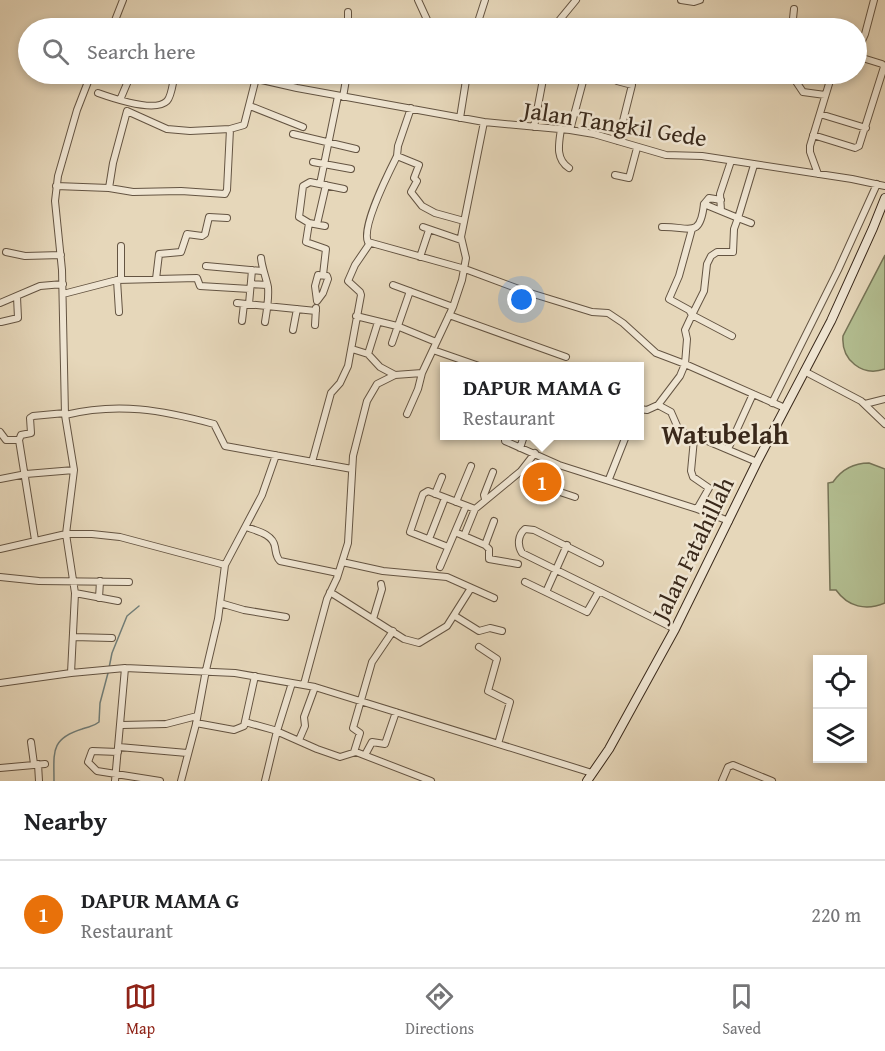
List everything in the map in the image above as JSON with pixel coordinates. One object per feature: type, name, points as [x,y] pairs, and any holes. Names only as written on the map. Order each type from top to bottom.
[{"type":"street","points":[[116,18],[123,0]]},
{"type":"street","points":[[418,0],[426,18]]},
{"type":"street","points":[[479,18],[485,0]]},
{"type":"street","points":[[561,18],[576,0]]},
{"type":"street","points":[[681,0],[694,2],[699,0]]},
{"type":"street","points":[[867,26],[873,0]]},
{"type":"street","points":[[793,18],[794,9]]},
{"type":"street","points":[[347,18],[348,12]]},
{"type":"street","points":[[813,135],[855,148],[859,146],[884,67],[882,64],[867,59]]},
{"type":"street","points":[[71,673],[75,593],[66,534],[74,470],[65,414],[63,284],[55,208],[56,186],[77,110],[88,84]]},
{"type":"street","points":[[120,100],[127,84]]},
{"type":"street","points":[[98,93],[146,106],[166,101],[172,84]]},
{"type":"street","points":[[109,188],[127,111],[167,129],[230,129],[244,125],[255,84]]},
{"type":"street","name":"Jalan Tangkil Gede","points":[[283,84],[459,118],[570,130],[666,155],[702,156],[885,186]]},
{"type":"street","points":[[317,224],[324,164],[344,84]]},
{"type":"street","points":[[459,118],[465,84]]},
{"type":"street","points":[[534,127],[542,84]]},
{"type":"street","points":[[570,130],[582,84]]},
{"type":"street","points":[[618,141],[632,85],[628,84]]},
{"type":"street","points":[[798,84],[803,92],[825,94]]},
{"type":"street","points":[[818,174],[810,152],[828,84]]},
{"type":"street","points":[[250,106],[303,127]]},
{"type":"street","points":[[411,108],[396,156],[381,186],[366,233],[366,239],[370,243],[465,269],[592,312],[608,313],[623,323],[656,353],[785,408]]},
{"type":"street","points":[[820,114],[866,128]]},
{"type":"street","points":[[407,414],[422,373],[453,307],[465,269],[466,258],[461,240],[484,122]]},
{"type":"street","points":[[56,186],[109,188],[133,192],[181,190],[225,194],[228,190],[230,129]]},
{"type":"street","points":[[561,129],[559,153],[563,164],[569,168]]},
{"type":"street","points":[[293,134],[356,149]]},
{"type":"street","points":[[615,175],[626,178],[630,176],[637,148]]},
{"type":"street","points":[[396,156],[419,165],[414,178],[417,181],[411,191],[422,206],[435,213],[464,221]]},
{"type":"street","points":[[721,211],[720,194],[731,161]]},
{"type":"street","points":[[313,162],[351,169]]},
{"type":"street","points":[[644,410],[658,405],[674,386],[685,364],[687,339],[685,330],[704,291],[707,264],[711,256],[717,252],[734,252],[734,229],[754,165]]},
{"type":"street","points":[[325,226],[301,219],[299,215],[303,186],[310,182],[344,189]]},
{"type":"street","points":[[772,403],[838,270],[876,184]]},
{"type":"street","points":[[662,227],[692,229],[699,226],[704,204],[709,198],[720,200]]},
{"type":"street","points":[[704,204],[751,223]]},
{"type":"street","name":"Jalan Fatahillah","points":[[590,779],[675,630],[757,462],[831,321],[884,205]]},
{"type":"street","points":[[156,279],[159,254],[181,252],[187,234],[202,236],[206,234],[209,218],[227,218]]},
{"type":"street","points":[[309,223],[306,243],[326,249],[323,275]]},
{"type":"street","points":[[420,257],[426,228],[461,240]]},
{"type":"street","points":[[692,229],[679,276],[669,299],[689,310],[692,315],[732,336]]},
{"type":"street","points":[[312,462],[331,393],[342,379],[352,350],[360,292],[348,281],[355,265],[370,243]]},
{"type":"street","points":[[119,312],[121,246]]},
{"type":"street","points":[[6,252],[25,256],[61,255]]},
{"type":"street","points":[[261,258],[262,271],[267,285],[268,306],[265,322]]},
{"type":"street","points":[[206,266],[234,264],[262,271]]},
{"type":"street","points":[[242,321],[243,304],[250,286],[252,270]]},
{"type":"street","points":[[315,325],[316,279],[318,275],[323,275],[328,279],[317,301]]},
{"type":"street","points":[[63,294],[119,280],[197,278],[200,286],[267,285]]},
{"type":"street","points":[[0,303],[40,286],[63,284]]},
{"type":"street","points":[[393,285],[453,307]]},
{"type":"street","points":[[392,343],[410,291]]},
{"type":"street","points":[[0,320],[18,318],[17,297]]},
{"type":"street","points":[[243,304],[316,311]]},
{"type":"street","points":[[293,330],[297,309]]},
{"type":"street","points":[[449,315],[566,357]]},
{"type":"street","points":[[356,316],[397,326],[436,342]]},
{"type":"street","points":[[368,354],[378,322]]},
{"type":"street","points":[[352,350],[368,354],[380,367],[395,375]]},
{"type":"street","points":[[433,350],[468,362]]},
{"type":"street","points":[[804,371],[865,404],[885,424]]},
{"type":"street","points":[[304,684],[330,591],[348,543],[355,446],[367,401],[377,384],[395,375],[422,373]]},
{"type":"street","points":[[728,449],[753,394]]},
{"type":"street","points":[[865,404],[885,399]]},
{"type":"street","points":[[658,405],[670,412],[678,428],[694,439],[698,437],[757,462]]},
{"type":"street","points":[[35,540],[19,440],[22,435],[31,433],[30,418],[33,416],[115,408],[146,408],[171,412],[214,424],[225,446],[352,470]]},
{"type":"street","points":[[0,432],[6,440],[19,440]]},
{"type":"street","points":[[694,439],[691,471],[693,477],[709,487],[697,509]]},
{"type":"street","points":[[506,440],[506,443],[535,453],[559,465],[609,479],[729,521]]},
{"type":"street","points":[[520,448],[522,440]]},
{"type":"street","points":[[609,479],[625,440]]},
{"type":"street","points":[[464,536],[474,509],[520,471],[535,453]]},
{"type":"street","points":[[180,781],[196,719],[220,603],[225,565],[268,481],[276,455]]},
{"type":"street","points":[[456,502],[471,466]]},
{"type":"street","points":[[0,479],[26,474],[74,470]]},
{"type":"street","points":[[520,471],[551,489],[575,497]]},
{"type":"street","points":[[485,499],[484,495],[493,472]]},
{"type":"street","points":[[435,494],[442,477]]},
{"type":"street","points":[[448,547],[409,531],[423,494],[426,491],[474,509]]},
{"type":"street","points":[[429,539],[445,498]]},
{"type":"street","points":[[440,567],[466,506]]},
{"type":"street","points":[[485,545],[494,521]]},
{"type":"street","points":[[246,527],[263,533],[273,542],[277,559],[280,561],[338,573]]},
{"type":"street","points":[[600,563],[534,530],[525,529],[521,534],[519,543],[522,553],[675,630]]},
{"type":"street","points":[[454,532],[485,545],[489,549],[489,559],[518,564]]},
{"type":"street","points":[[0,549],[66,534],[107,535],[225,565]]},
{"type":"street","points":[[546,592],[567,545]]},
{"type":"street","points":[[342,562],[383,571],[447,577],[494,598]]},
{"type":"street","points":[[0,577],[39,581],[129,582]]},
{"type":"street","points":[[99,598],[100,581]]},
{"type":"street","points":[[525,582],[587,612],[599,591]]},
{"type":"street","points":[[374,619],[382,589],[381,584]]},
{"type":"street","points":[[330,591],[404,639],[419,643],[447,626],[471,588]]},
{"type":"street","points":[[75,593],[118,601]]},
{"type":"street","points":[[220,603],[244,610],[286,617]]},
{"type":"street","points":[[455,616],[479,631],[490,628],[502,631]]},
{"type":"street","points":[[354,752],[360,733],[353,728],[372,662],[393,630]]},
{"type":"street","points":[[73,637],[112,638]]},
{"type":"street","points":[[479,647],[497,659],[488,691],[510,702],[498,744]]},
{"type":"street","points":[[115,781],[126,668]]},
{"type":"street","points":[[0,683],[126,668],[206,670],[255,676],[304,684],[361,701],[498,744],[590,779]]},
{"type":"street","points":[[122,724],[166,724],[196,719],[234,730],[241,728],[245,722],[255,676]]},
{"type":"street","points":[[265,781],[292,683]]},
{"type":"street","points":[[299,740],[305,726],[304,717],[315,687]]},
{"type":"street","points":[[365,755],[372,741],[385,744],[396,712]]},
{"type":"street","points":[[245,722],[277,731],[340,757],[354,752],[365,755],[431,781]]},
{"type":"street","points":[[31,742],[39,764],[39,781]]},
{"type":"street","points":[[160,781],[97,771],[87,760],[90,753],[95,750],[187,753]]},
{"type":"street","points":[[0,768],[39,764]]},
{"type":"street","points":[[722,781],[730,765],[736,765],[750,775],[772,781]]},
{"type":"green space","points":[[885,255],[885,369],[868,371],[849,359],[843,345],[843,336]]},
{"type":"green space","points":[[869,463],[885,469],[885,603],[864,607],[852,604],[836,590],[830,590],[828,483],[833,482],[848,468]]},
{"type":"waterway","points":[[109,668],[112,653],[127,616],[139,606]]},
{"type":"waterway","points":[[54,781],[54,754],[59,742],[64,737],[99,722],[100,703],[108,673]]},
{"type":"place","name":"DAPUR MAMA G","points":[[542,482]]},
{"type":"district","name":"Watubelah","points":[[725,435]]}]
